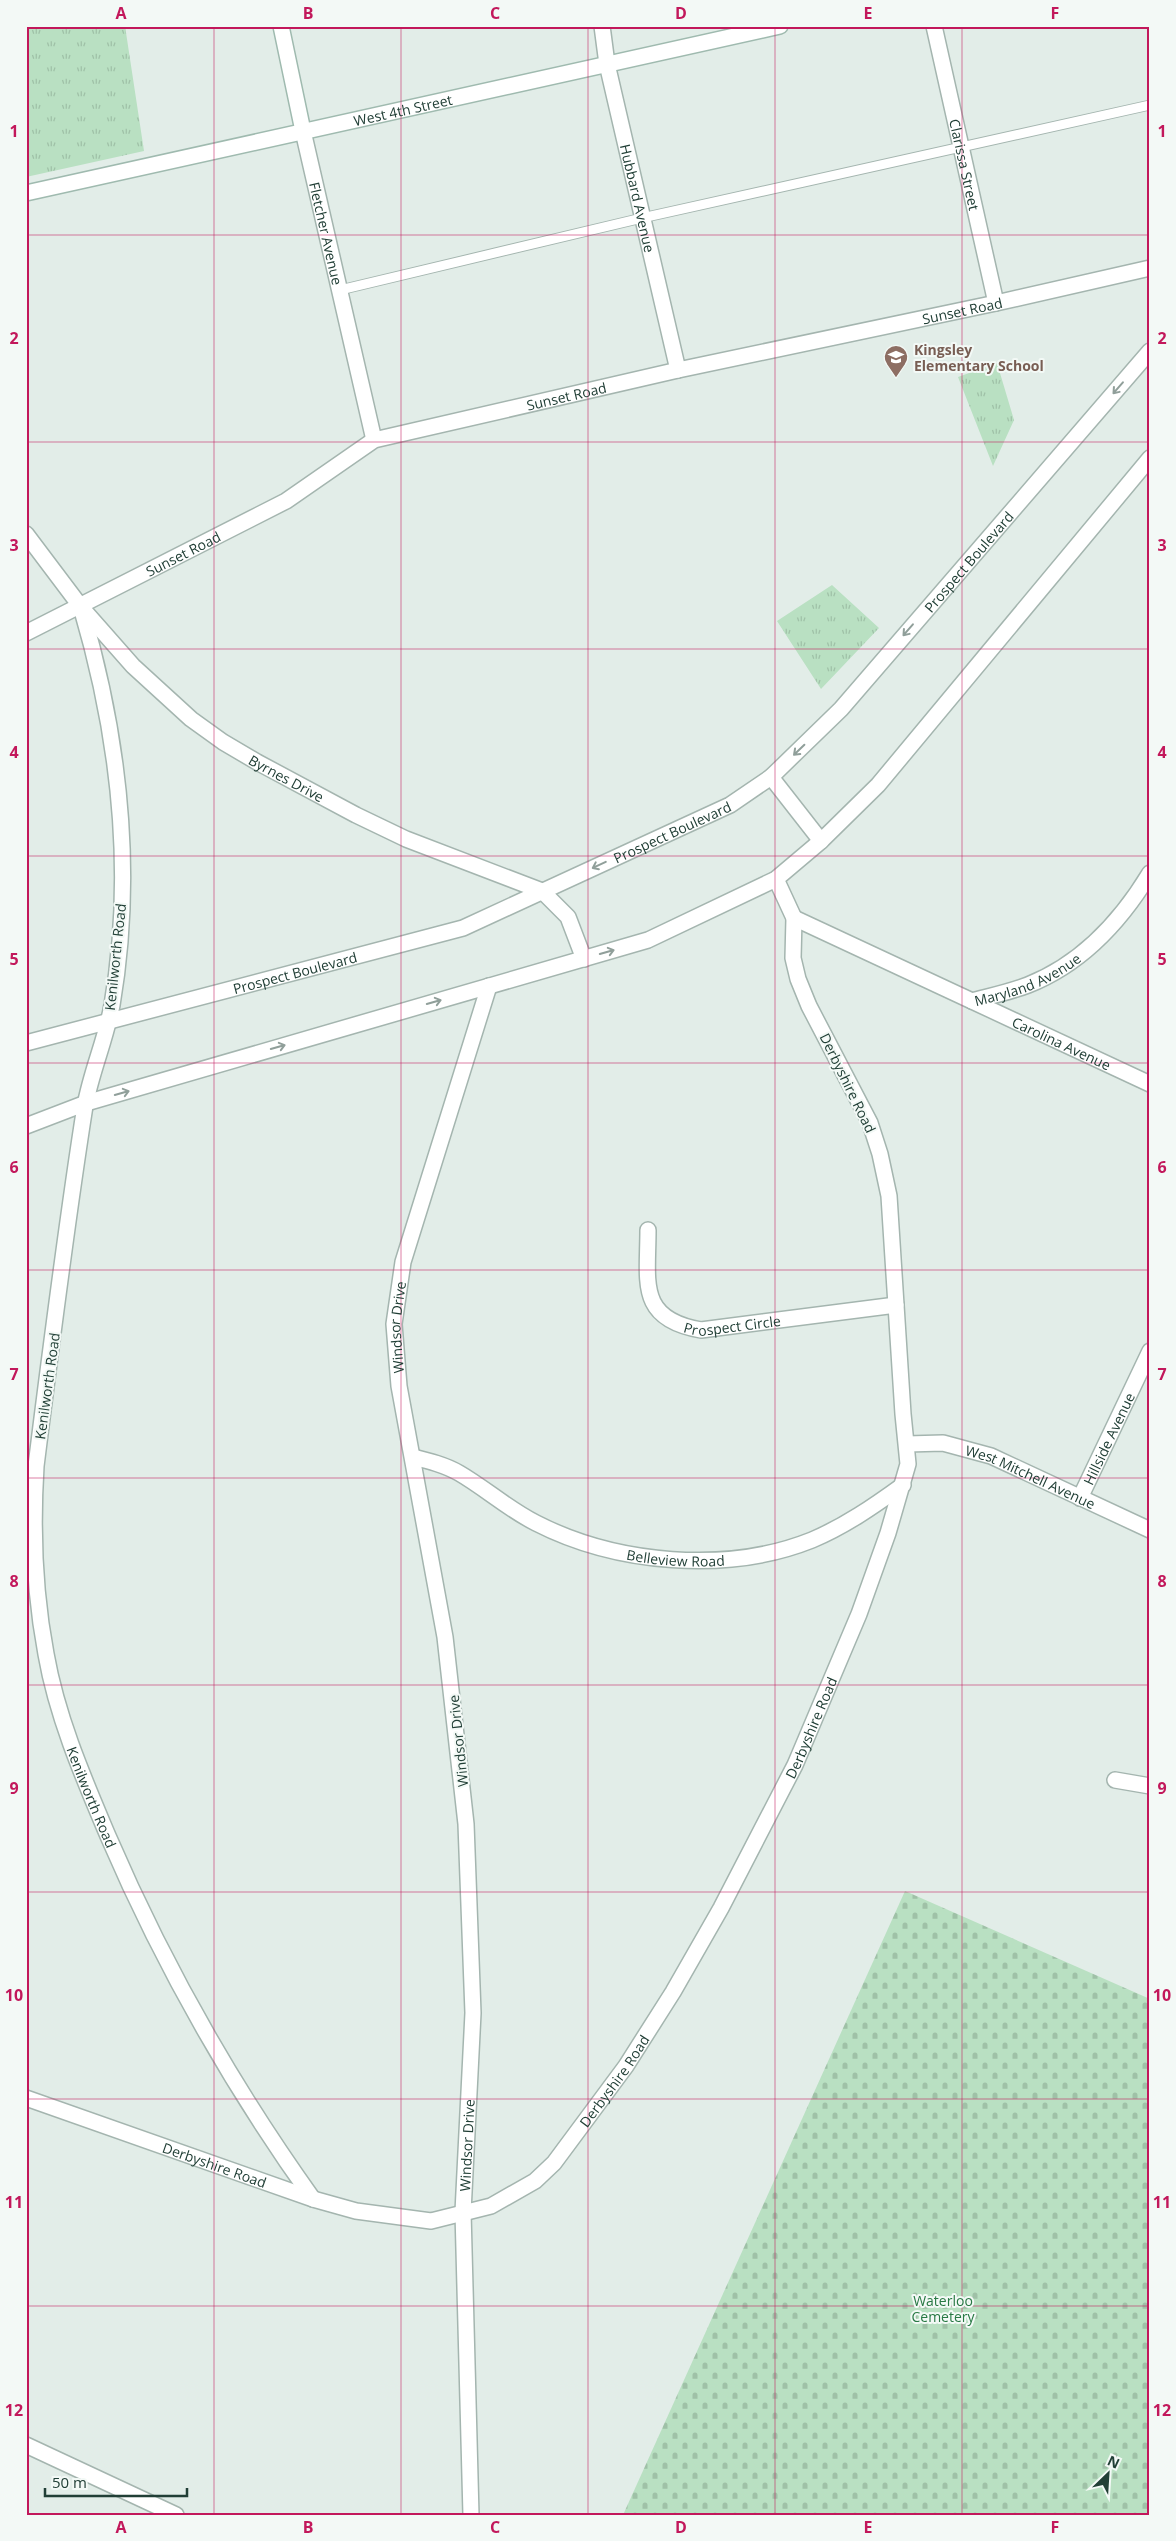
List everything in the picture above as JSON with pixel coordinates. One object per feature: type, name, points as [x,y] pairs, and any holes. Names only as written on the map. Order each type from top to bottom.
[{"type":"street","name":"Fletcher Avenue","points":[[281,26],[303,131],[374,440]]},
{"type":"street","name":"Hubbard Avenue","points":[[602,26],[607,64],[678,370]]},
{"type":"street","name":"West 4th Street","points":[[26,193],[780,26]]},
{"type":"street","name":"Clarissa Street","points":[[934,26],[996,303]]},
{"type":"street","name":"Sunset Road","points":[[26,633],[81,607],[286,501],[374,440],[678,370],[996,303],[1150,268]]},
{"type":"street","name":"Prospect Boulevard","points":[[26,1043],[463,928],[730,805],[771,777],[841,709],[1150,351]]},
{"type":"street","points":[[26,1126],[86,1103],[648,940],[776,880],[821,841],[878,785],[929,727],[1150,458]]},
{"type":"street","name":"Byrnes Drive","points":[[26,534],[81,607],[160,694],[223,742],[406,839],[542,891],[568,917],[584,959]]},
{"type":"street","name":"Kenilworth Road","points":[[81,607],[96,658],[108,711],[122,818],[121,926],[116,980],[108,1021],[86,1103],[36,1466],[33,1514],[34,1562],[38,1609],[46,1656],[57,1702],[75,1756],[124,1873],[166,1960],[246,2100],[313,2199]]},
{"type":"street","points":[[771,777],[821,841]]},
{"type":"street","name":"Maryland Avenue","points":[[794,918],[972,1001],[1028,985],[1078,955],[1098,940],[1116,922],[1135,898],[1150,873]]},
{"type":"street","name":"Derbyshire Road","points":[[776,880],[794,918],[793,958],[798,979],[809,1006],[862,1108],[880,1154],[890,1196],[907,1444]]},
{"type":"street","name":"Windsor Drive","points":[[471,2515],[463,2212],[473,2013],[466,1824],[445,1637],[395,1355],[394,1324],[403,1262],[444,1124],[489,986]]},
{"type":"street","name":"Carolina Avenue","points":[[972,1001],[1150,1084]]},
{"type":"street","name":"Prospect Circle","points":[[648,1230],[648,1289],[653,1306],[666,1319],[683,1327],[701,1330],[896,1305]]},
{"type":"street","name":"Hillside Avenue","points":[[1080,1498],[1150,1351]]},
{"type":"street","name":"West Mitchell Avenue","points":[[907,1444],[943,1443],[966,1447],[991,1456],[1150,1530]]},
{"type":"street","points":[[903,1485],[908,1464],[907,1444]]},
{"type":"street","name":"Belleview Road","points":[[413,1457],[439,1464],[459,1473],[506,1506],[568,1537],[601,1548],[669,1560],[704,1560],[779,1550],[812,1540],[857,1516],[903,1485]]},
{"type":"street","name":"Derbyshire Road","points":[[26,2098],[313,2199],[356,2211],[431,2221],[491,2206],[535,2181],[554,2163],[626,2066],[674,1992],[722,1908],[795,1765],[859,1614],[903,1485]]},
{"type":"street","points":[[1114,1780],[1150,1786]]},
{"type":"street","points":[[26,2445],[176,2515]]},
{"type":"lane","points":[[340,290],[642,218],[1150,104]]},
{"type":"green space","points":[[26,26],[125,26],[144,151],[26,177]]},
{"type":"green space","points":[[997,363],[1014,420],[993,466],[958,377]]},
{"type":"green space","points":[[832,585],[879,628],[821,689],[777,621]]},
{"type":"green space","name":"Waterloo Cemetery","points":[[905,1891],[1150,1999],[1150,2515],[623,2515]]},
{"type":"place","name":"Kingsley Elementary School","points":[[896,378]]}]
